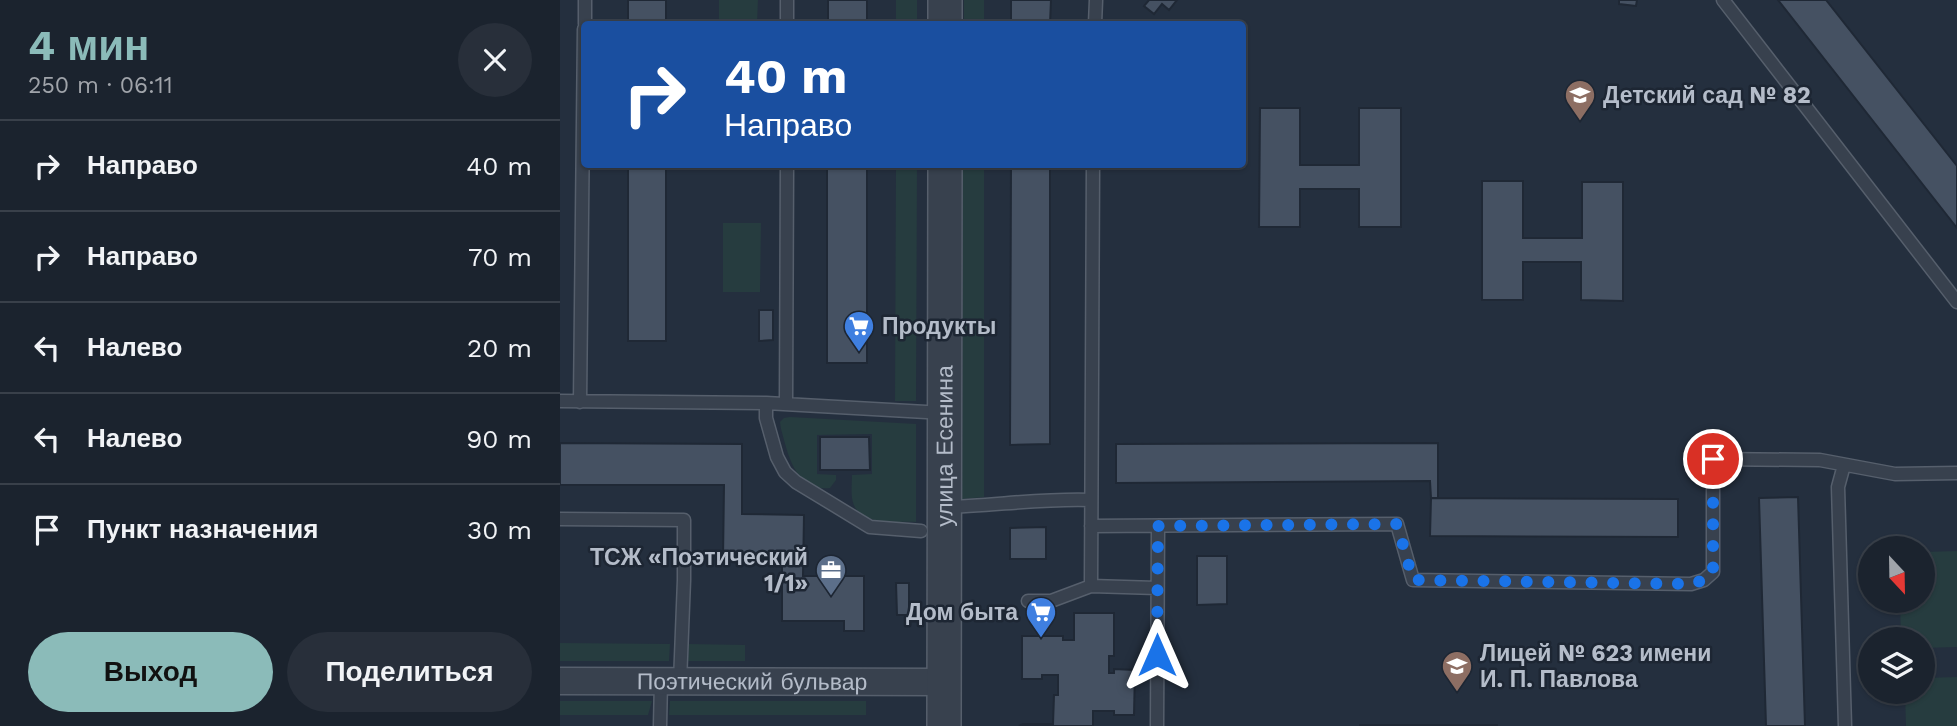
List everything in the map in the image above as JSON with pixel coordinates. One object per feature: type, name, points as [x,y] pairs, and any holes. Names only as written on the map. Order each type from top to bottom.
[{"type":"street","points":[[945,0],[945,21]]},
{"type":"street","name":"улица Есенина","points":[[944,726],[945,168]]},
{"type":"street","name":"Поэтический бульвар","points":[[560,681],[944,682]]},
{"type":"lane","points":[[584,21],[585,0]]},
{"type":"lane","points":[[787,0],[787,21]]},
{"type":"lane","points":[[1095,21],[1096,0]]},
{"type":"lane","points":[[1723,0],[1957,302]]},
{"type":"lane","points":[[580,402],[582,168]]},
{"type":"lane","points":[[786,404],[787,168]]},
{"type":"lane","points":[[1090,586],[1093,168]]},
{"type":"lane","points":[[560,401],[766,403],[945,412]]},
{"type":"lane","points":[[766,403],[766,418],[777,457],[785,472],[796,482],[870,527],[921,531]]},
{"type":"lane","points":[[1091,526],[1397,524],[1413,580],[1691,584],[1704,580],[1713,572],[1713,459],[1820,460],[1895,474],[1957,473]]},
{"type":"lane","points":[[1844,465],[1838,487],[1845,726]]},
{"type":"lane","points":[[944,507],[1062,499],[1091,500]]},
{"type":"lane","points":[[560,519],[684,520],[684,580],[670,682],[660,726]]},
{"type":"lane","points":[[1157,726],[1158,526]]},
{"type":"lane","points":[[1028,601],[1051,601],[1090,586],[1157,588]]},
{"type":"green space","points":[[719,0],[758,0],[757,21],[719,21]]},
{"type":"green space","points":[[896,0],[917,0],[917,21],[896,21]]},
{"type":"green space","points":[[964,0],[984,0],[984,21],[964,21]]},
{"type":"green space","points":[[896,168],[917,168],[916,401],[895,401]]},
{"type":"green space","points":[[963,168],[984,168],[984,497],[962,499]]},
{"type":"green space","points":[[723,223],[761,223],[760,292],[723,292]]},
{"type":"green space","points":[[790,417],[916,424],[916,522],[888,522],[868,518],[855,507],[852,475],[872,474],[872,434],[817,435],[817,474],[836,475],[836,480],[830,488],[818,488],[801,478],[790,460],[781,429],[780,422]]},
{"type":"green space","points":[[1957,551],[1957,647],[1935,648],[1935,627],[1901,627],[1900,613],[1936,612],[1936,552]]},
{"type":"green space","points":[[560,643],[670,644],[669,661],[560,661]]},
{"type":"green space","points":[[689,644],[745,645],[745,661],[688,661]]},
{"type":"green space","points":[[1957,677],[1957,726],[1906,726],[1905,704],[1935,704],[1935,678]]},
{"type":"green space","points":[[560,701],[652,701],[648,715],[560,715]]},
{"type":"green space","points":[[670,701],[866,701],[866,715],[669,715]]},
{"type":"building","points":[[628,0],[666,0],[666,21],[628,21]]},
{"type":"building","points":[[828,0],[867,0],[867,21],[828,21]]},
{"type":"building","points":[[1011,0],[1051,0],[1050,21],[1011,21]]},
{"type":"building","points":[[1149,0],[1177,0],[1169,10],[1162,4],[1154,14],[1144,6]]},
{"type":"building","points":[[1619,0],[1637,0],[1636,6],[1619,4]]},
{"type":"building","points":[[1778,0],[1826,0],[1957,166],[1957,228]]},
{"type":"building","points":[[1260,108],[1300,108],[1300,165],[1359,165],[1359,108],[1401,108],[1401,227],[1359,227],[1359,189],[1300,189],[1300,227],[1259,227]]},
{"type":"building","points":[[628,168],[666,168],[666,341],[628,341]]},
{"type":"building","points":[[827,168],[867,168],[867,363],[827,363]]},
{"type":"building","points":[[1011,168],[1050,168],[1050,444],[1010,445]]},
{"type":"building","points":[[1482,181],[1523,181],[1523,238],[1582,238],[1582,182],[1623,182],[1623,301],[1581,300],[1581,262],[1523,262],[1523,300],[1482,300]]},
{"type":"building","points":[[759,310],[773,310],[773,340],[759,341]]},
{"type":"building","points":[[820,437],[869,437],[870,470],[820,470]]},
{"type":"building","points":[[560,443],[742,444],[742,514],[804,515],[803,576],[864,576],[864,631],[844,631],[844,621],[782,621],[782,559],[723,559],[724,485],[560,485]]},
{"type":"building","points":[[1438,443],[1438,498],[1431,498],[1430,481],[1116,483],[1116,444]]},
{"type":"building","points":[[1798,497],[1805,726],[1766,726],[1759,498]]},
{"type":"building","points":[[1431,498],[1678,499],[1678,537],[1430,536]]},
{"type":"building","points":[[1046,527],[1046,559],[1010,559],[1010,528]]},
{"type":"building","points":[[1197,556],[1227,556],[1227,604],[1197,605]]},
{"type":"building","points":[[896,583],[909,583],[909,615],[897,615]]},
{"type":"building","points":[[1074,613],[1114,613],[1114,656],[1109,656],[1109,673],[1114,673],[1114,669],[1135,670],[1134,715],[1093,711],[1093,726],[1019,726],[1053,724],[1054,695],[1058,695],[1058,675],[1042,675],[1042,679],[1022,679],[1022,636],[1063,636],[1063,640],[1074,640]]},
{"type":"building","points":[[1497,725],[1497,726],[1360,726]]},
{"type":"place","name":"Детский сад № 82","points":[[1580,122]]},
{"type":"place","name":"Продукты","points":[[859,353]]},
{"type":"place","name":"ТСЖ «Поэтический 1/1»","points":[[831,597]]},
{"type":"place","name":"Дом быта","points":[[1041,639]]},
{"type":"place","name":"Лицей № 623 имени И. П. Павлова","points":[[1457,693]]},
{"type":"route","points":[[1157,655],[1158,526],[1397,524],[1413,580],[1691,584],[1704,580],[1713,572],[1713,459]]}]
